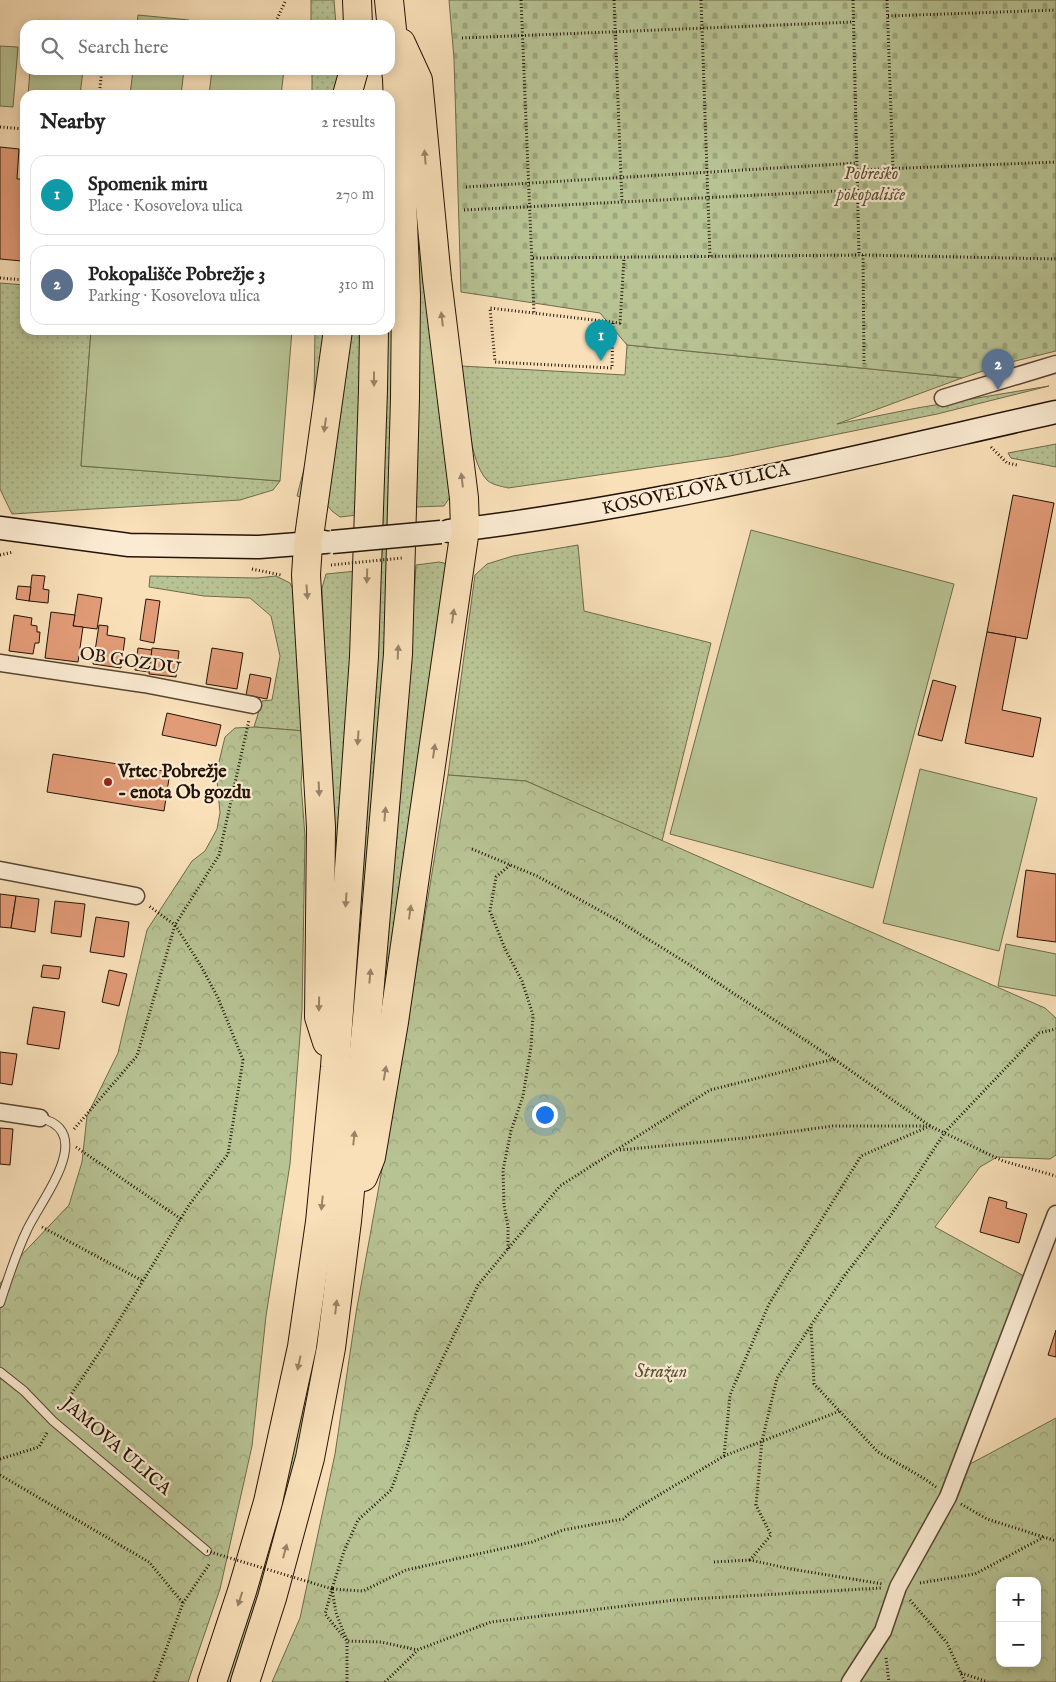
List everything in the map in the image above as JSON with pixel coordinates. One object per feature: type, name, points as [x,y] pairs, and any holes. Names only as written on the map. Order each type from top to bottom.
[{"type":"highway","points":[[357,0],[358,20]]},
{"type":"highway","points":[[347,1221],[371,1157],[393,1031],[453,530],[464,498],[436,279],[418,80],[395,23]]},
{"type":"highway","points":[[245,1682],[272,1598],[310,1458],[331,1348],[347,1221],[367,1019],[398,654],[406,295],[395,60]]},
{"type":"highway","points":[[348,90],[353,75]]},
{"type":"highway","points":[[360,75],[362,90]]},
{"type":"highway","points":[[335,1067],[319,1017],[321,827],[306,575],[320,543],[338,335]]},
{"type":"highway","points":[[212,1682],[242,1591],[268,1502],[302,1347],[320,1222],[335,1067],[364,657],[374,390],[374,335]]},
{"type":"street","points":[[943,398],[1056,364]]},
{"type":"street","name":"KOSOVELOVA ULICA","points":[[0,528],[129,545],[259,547],[453,530],[600,510],[1056,412]]},
{"type":"street","name":"OB GOZDU","points":[[0,663],[144,684],[252,705]]},
{"type":"street","points":[[0,870],[136,896]]},
{"type":"street","points":[[0,1112],[40,1118]]},
{"type":"street","points":[[850,1682],[882,1631],[898,1587],[948,1497],[1056,1214]]},
{"type":"lane","points":[[0,1302],[20,1244],[31,1221],[46,1199],[66,1149],[62,1130],[56,1124],[40,1118]]},
{"type":"lane","name":"JAMOVA ULICA","points":[[0,1372],[24,1391],[53,1421],[212,1553]]},
{"type":"path","points":[[276,20],[286,0]]},
{"type":"path","points":[[521,0],[534,313]]},
{"type":"path","points":[[614,0],[622,202]]},
{"type":"path","points":[[701,0],[710,257]]},
{"type":"path","points":[[853,0],[864,364]]},
{"type":"path","points":[[888,0],[893,169]]},
{"type":"path","points":[[888,16],[1056,10]]},
{"type":"path","points":[[462,38],[853,22]]},
{"type":"path","points":[[100,90],[102,75]]},
{"type":"path","points":[[0,127],[20,129]]},
{"type":"path","points":[[857,170],[1056,162]]},
{"type":"path","points":[[466,186],[857,163]]},
{"type":"path","points":[[464,210],[858,190]]},
{"type":"path","points":[[532,258],[861,255],[1056,259]]},
{"type":"path","points":[[613,323],[612,368],[495,362],[490,308],[620,323],[624,258]]},
{"type":"path","points":[[0,278],[20,280]]},
{"type":"path","points":[[991,447],[1007,463],[1017,465]]},
{"type":"path","points":[[0,555],[13,552]]},
{"type":"path","points":[[331,565],[409,557]]},
{"type":"path","points":[[181,1219],[65,1139],[137,1056],[175,924],[219,855],[252,705]]},
{"type":"path","points":[[472,849],[537,876],[617,920],[698,970],[834,1059],[930,1126],[1003,1162],[1056,1176]]},
{"type":"path","points":[[508,1250],[503,1170],[511,1130],[523,1096],[531,1048],[533,1015],[522,981],[505,949],[490,911],[496,877],[510,865]]},
{"type":"path","points":[[0,1459],[38,1447],[53,1421],[101,1350],[189,1205],[228,1154],[243,1060],[218,998],[175,924],[136,896]]},
{"type":"path","points":[[750,1560],[771,1535],[756,1505],[762,1441],[777,1378],[845,1276],[891,1215],[945,1132],[1039,1033],[1056,1029]]},
{"type":"path","points":[[417,1650],[381,1642],[347,1641],[325,1614],[344,1551],[358,1520],[391,1490],[416,1414],[478,1285],[560,1186],[710,1090],[834,1059]]},
{"type":"path","points":[[617,1150],[745,1138],[833,1126],[930,1126]]},
{"type":"path","points":[[724,1456],[730,1395],[769,1304],[861,1156],[930,1126]]},
{"type":"path","points":[[31,1221],[143,1281]]},
{"type":"path","points":[[811,1325],[814,1384],[878,1452],[925,1479],[948,1497],[986,1518],[1056,1541]]},
{"type":"path","points":[[154,1682],[182,1603],[212,1553],[332,1589],[363,1591],[406,1570],[532,1542],[562,1530],[623,1519],[634,1510],[724,1456],[840,1411]]},
{"type":"path","points":[[0,1475],[149,1562],[182,1603]]},
{"type":"path","points":[[385,1682],[417,1650],[491,1622],[675,1600],[898,1587],[975,1574],[1044,1537]]},
{"type":"path","points":[[714,1562],[750,1560],[790,1569],[898,1587],[947,1643],[965,1682]]},
{"type":"path","points":[[332,1589],[336,1613],[347,1641],[347,1682]]},
{"type":"path","points":[[961,1673],[988,1682]]},
{"type":"green space","points":[[311,0],[334,0],[336,20],[311,20]]},
{"type":"green space","name":"Pobreško pokopališče","points":[[449,0],[1056,0],[1056,351],[1007,363],[962,378],[627,345],[600,313],[461,292],[454,59]]},
{"type":"green space","points":[[138,15],[189,20],[138,20]]},
{"type":"green space","points":[[0,46],[18,47],[13,107],[0,106]]},
{"type":"green space","points":[[30,75],[82,75],[81,90],[28,90]]},
{"type":"green space","points":[[132,75],[183,75],[182,90],[131,90]]},
{"type":"green space","points":[[211,75],[283,75],[282,90],[210,90]]},
{"type":"green space","points":[[312,75],[338,75],[339,90],[312,90]]},
{"type":"green space","points":[[414,160],[452,494],[444,506],[415,507]]},
{"type":"green space","points":[[0,283],[20,285],[20,335],[91,335],[81,466],[280,481],[273,490],[240,500],[12,514],[0,489]]},
{"type":"green space","points":[[91,335],[292,335],[280,481],[81,466]]},
{"type":"green space","points":[[315,335],[327,335],[308,499],[297,496],[312,438]]},
{"type":"green space","points":[[344,335],[361,335],[357,515],[340,517],[327,505]]},
{"type":"green space","points":[[384,335],[393,335],[395,438],[388,635],[342,1166],[309,1408],[253,1623],[233,1682],[224,1682],[302,1386]]},
{"type":"green space","points":[[627,345],[962,378],[837,424],[917,408],[1049,386],[937,414],[730,456],[508,488],[487,480],[475,458],[471,443],[461,366],[625,375]]},
{"type":"green space","points":[[1056,444],[1056,467],[1011,458],[1008,453]]},
{"type":"green space","points":[[751,530],[954,584],[873,888],[670,834]]},
{"type":"green space","points":[[578,545],[584,611],[711,643],[662,841],[526,781],[448,775],[475,575],[487,564],[513,556]]},
{"type":"green space","points":[[444,563],[452,570],[372,1115],[411,649],[416,565]]},
{"type":"green space","points":[[357,571],[335,923],[322,588],[326,574]]},
{"type":"green space","points":[[150,576],[257,578],[276,576],[290,583],[296,596],[305,731],[254,727],[262,701],[272,700],[280,656],[271,616],[250,598],[204,596],[149,587]]},
{"type":"green space","points":[[254,727],[305,731],[301,784],[305,836],[302,1010],[290,1164],[266,1316],[252,1446],[220,1589],[188,1682],[0,1682],[0,1284],[15,1262],[69,1205],[82,1162],[87,1116],[118,1053],[147,930],[192,861],[205,851],[217,829],[220,813],[217,781],[225,737],[235,728]]},
{"type":"green space","points":[[920,769],[1037,798],[999,951],[883,923]]},
{"type":"green space","name":"Stražun","points":[[448,775],[526,781],[1045,1008],[1056,1018],[1056,1155],[1050,1159],[997,1157],[980,1167],[935,1227],[1024,1276],[1021,1308],[970,1464],[1056,1418],[1056,1682],[272,1682],[300,1618],[335,1454],[356,1313],[398,1081]]},
{"type":"green space","points":[[1006,944],[1056,954],[1056,996],[998,986]]},
{"type":"building","points":[[0,147],[19,149],[17,179],[20,179],[20,261],[0,259]]},
{"type":"building","points":[[1013,495],[1054,503],[1027,639],[987,632]]},
{"type":"building","points":[[32,575],[45,576],[43,589],[49,590],[48,603],[29,601]]},
{"type":"building","points":[[18,586],[31,587],[29,601],[16,599]]},
{"type":"building","points":[[78,594],[102,598],[97,629],[73,626]]},
{"type":"building","points":[[146,599],[160,601],[154,643],[140,640]]},
{"type":"building","points":[[51,612],[75,615],[73,626],[83,627],[78,662],[45,658]]},
{"type":"building","points":[[14,615],[32,618],[31,625],[37,626],[37,632],[40,632],[39,643],[35,643],[33,654],[9,651]]},
{"type":"building","points":[[99,625],[108,626],[107,635],[125,638],[121,668],[93,664]]},
{"type":"building","points":[[987,632],[1016,637],[1002,710],[1041,718],[1033,757],[965,743]]},
{"type":"building","points":[[138,648],[152,650],[149,672],[135,670]]},
{"type":"building","points":[[152,648],[179,651],[176,677],[149,674]]},
{"type":"building","points":[[212,648],[243,653],[237,689],[206,684]]},
{"type":"building","points":[[250,674],[271,678],[267,699],[246,695]]},
{"type":"building","points":[[933,680],[956,686],[942,741],[918,735]]},
{"type":"building","points":[[167,713],[221,725],[216,746],[162,735]]},
{"type":"building","name":"Vrtec Pobrežje - enota Ob gozdu","points":[[53,754],[170,772],[164,811],[47,792]]},
{"type":"building","points":[[1026,870],[1056,874],[1056,942],[1017,937]]},
{"type":"building","points":[[0,894],[16,896],[11,928],[0,927]]},
{"type":"building","points":[[16,896],[39,899],[35,932],[11,928]]},
{"type":"building","points":[[55,901],[85,904],[81,937],[51,933]]},
{"type":"building","points":[[96,917],[129,922],[124,957],[90,952]]},
{"type":"building","points":[[43,965],[61,967],[59,979],[41,977]]},
{"type":"building","points":[[109,970],[127,974],[119,1006],[102,1002]]},
{"type":"building","points":[[33,1007],[65,1012],[59,1049],[27,1044]]},
{"type":"building","points":[[0,1052],[17,1054],[12,1085],[0,1083]]},
{"type":"building","points":[[0,1128],[13,1129],[10,1165],[0,1164]]},
{"type":"building","points":[[989,1197],[1007,1202],[1006,1208],[1027,1214],[1019,1243],[980,1232]]},
{"type":"building","points":[[1056,1330],[1056,1357],[1048,1355]]},
{"type":"place","name":"Spomenik miru","points":[[601,361]]},
{"type":"place","name":"Pokopališče Pobrežje 3","points":[[998,390]]},
{"type":"place","name":"Vrtec Pobrežje - enota Ob gozdu","points":[[108,782]]}]
